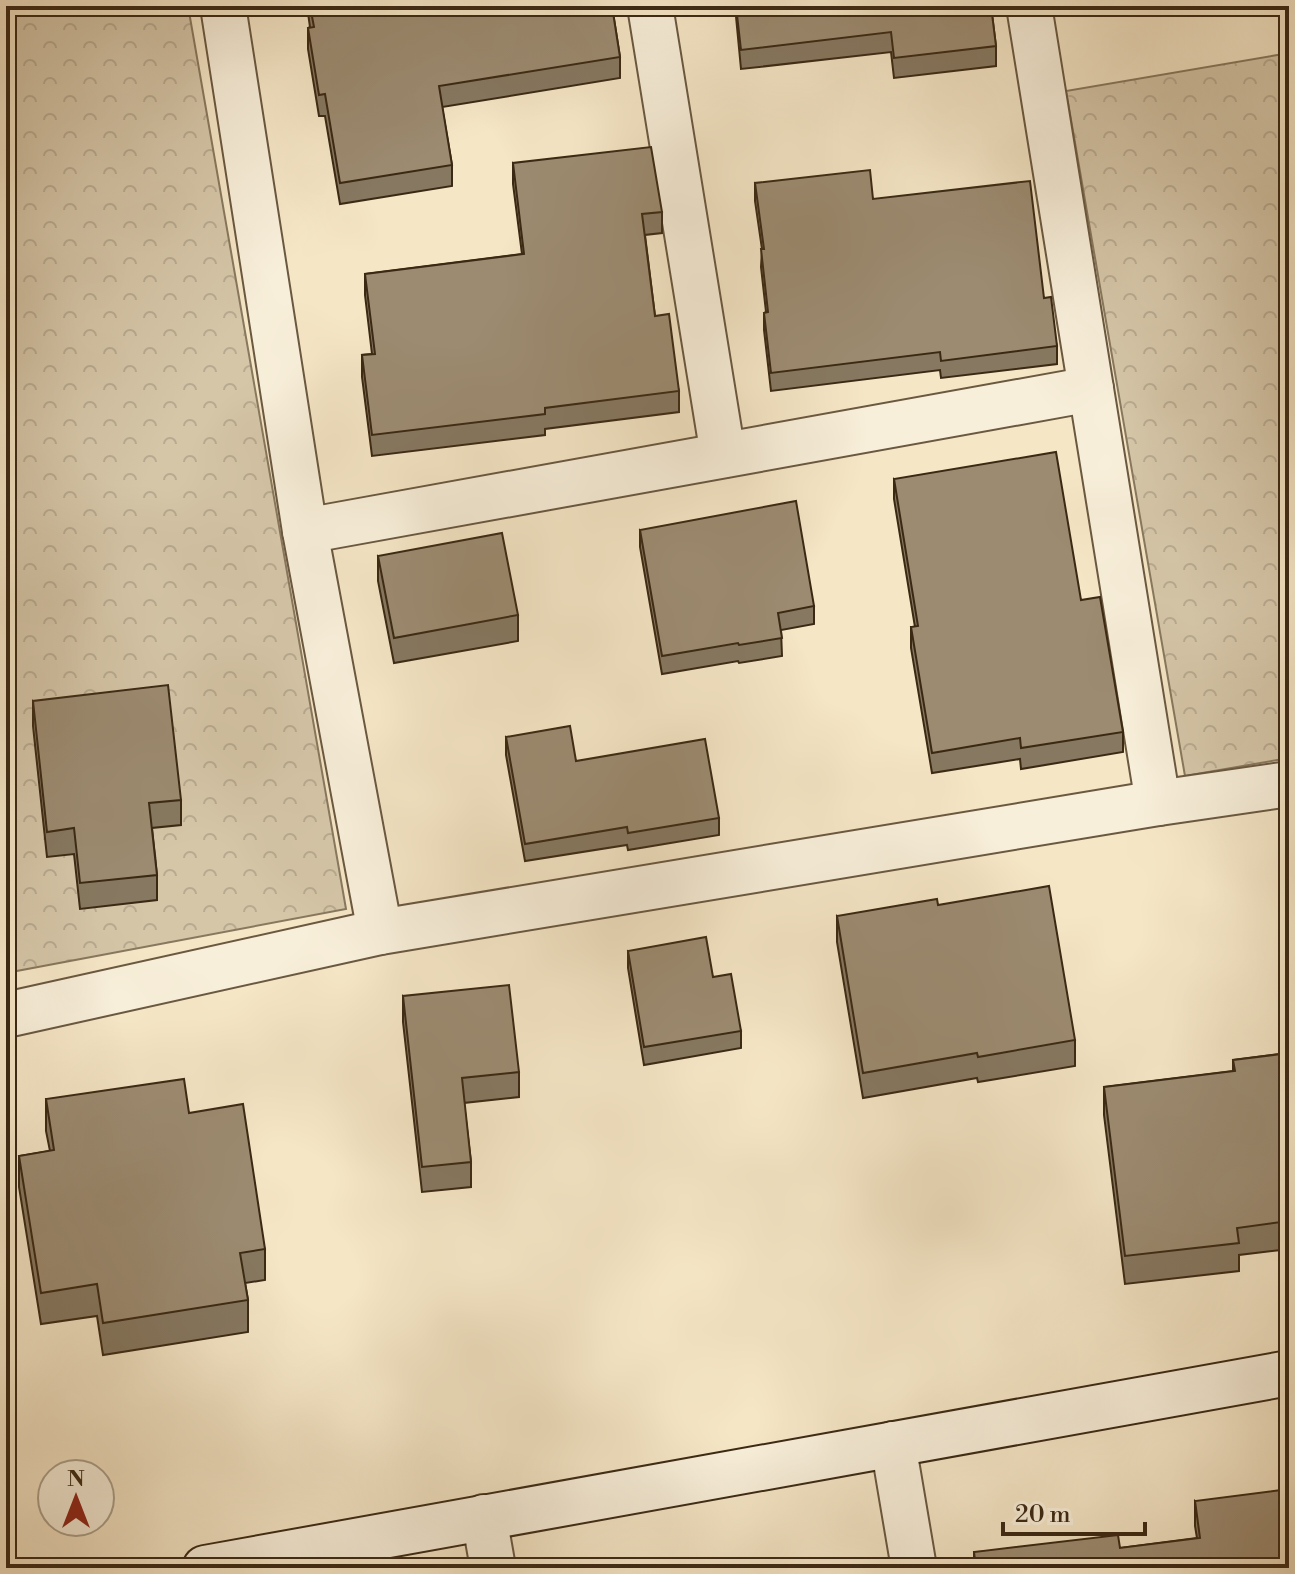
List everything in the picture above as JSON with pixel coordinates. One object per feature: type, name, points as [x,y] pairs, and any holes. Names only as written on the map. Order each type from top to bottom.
[{"type":"street","points":[[223,6],[305,531],[380,932]]},
{"type":"street","points":[[650,6],[723,455]]},
{"type":"street","points":[[1029,6],[1158,803]]},
{"type":"street","points":[[305,531],[1091,389]]},
{"type":"street","points":[[6,1015],[380,932],[1289,784]]},
{"type":"street","points":[[205,1568],[1289,1373]]},
{"type":"street","points":[[893,1444],[914,1568]]},
{"type":"street","points":[[484,1517],[493,1568]]},
{"type":"green space","points":[[6,6],[188,6],[346,909],[6,973]]},
{"type":"green space","points":[[1289,53],[1289,758],[1185,776],[1066,91]]},
{"type":"building","points":[[310,6],[612,6],[620,57],[439,86],[452,165],[340,183],[325,94],[319,95],[308,28],[314,27]]},
{"type":"building","points":[[736,6],[991,6],[996,46],[894,58],[891,32],[741,50]]},
{"type":"building","points":[[651,147],[662,212],[642,214],[655,316],[669,314],[679,391],[545,408],[545,414],[372,435],[362,355],[375,354],[365,274],[524,254],[513,163]]},
{"type":"building","points":[[870,170],[873,199],[1030,181],[1044,298],[1051,297],[1057,346],[941,361],[940,352],[771,373],[764,313],[768,312],[761,249],[764,249],[755,183]]},
{"type":"building","points":[[1056,452],[1081,600],[1100,597],[1123,732],[1021,748],[1020,738],[932,753],[911,627],[918,626],[894,479]]},
{"type":"building","points":[[796,501],[814,606],[778,613],[782,638],[662,656],[640,530]]},
{"type":"building","points":[[502,533],[518,615],[394,638],[378,556]]},
{"type":"building","points":[[168,685],[181,800],[149,803],[157,875],[80,883],[74,828],[47,832],[33,701]]},
{"type":"building","points":[[570,726],[576,761],[705,739],[719,818],[628,833],[627,827],[525,844],[506,737]]},
{"type":"building","points":[[1049,886],[1075,1040],[863,1073],[837,916],[937,899],[938,905]]},
{"type":"building","points":[[706,937],[713,977],[731,974],[741,1031],[644,1047],[628,951]]},
{"type":"building","points":[[509,985],[519,1072],[462,1078],[471,1162],[422,1167],[403,996]]},
{"type":"building","points":[[1289,1053],[1289,1221],[1237,1228],[1239,1243],[1125,1256],[1104,1087],[1235,1071],[1233,1060]]},
{"type":"building","points":[[184,1079],[189,1113],[243,1104],[265,1249],[240,1253],[248,1300],[103,1323],[97,1284],[41,1293],[19,1156],[54,1150],[46,1099]]},
{"type":"building","points":[[1289,1489],[1289,1568],[976,1568],[974,1552],[1118,1535],[1120,1548],[1200,1538],[1195,1501]]}]
